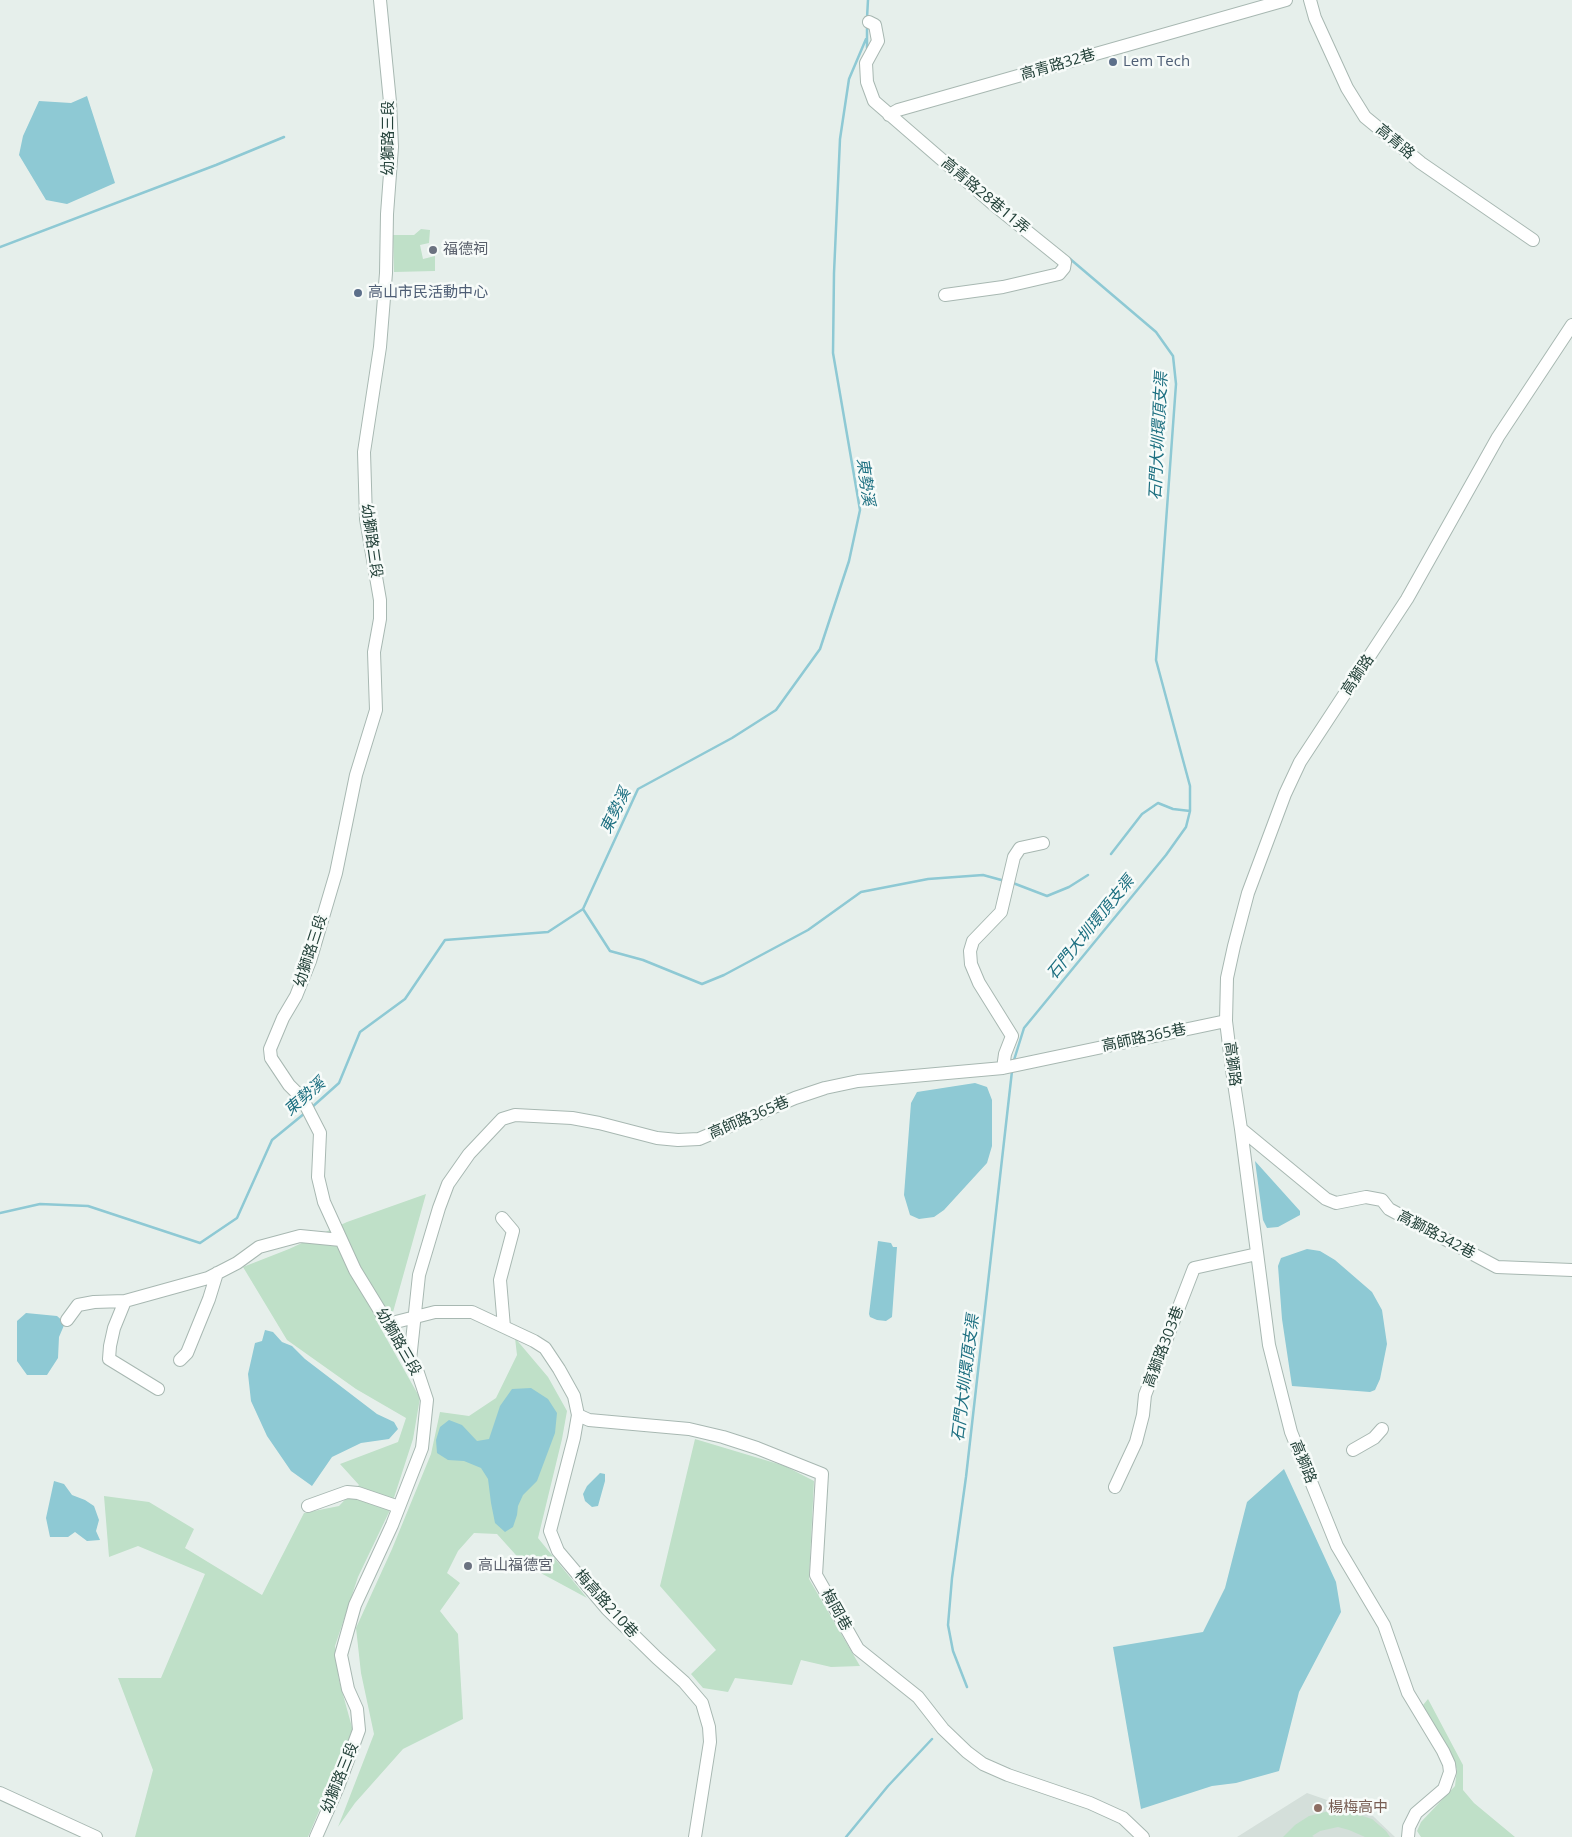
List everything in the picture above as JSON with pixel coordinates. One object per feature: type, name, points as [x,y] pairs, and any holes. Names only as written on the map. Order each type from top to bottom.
[{"type":"street","name":"幼獅路三段","points":[[316,1837],[338,1787],[359,1730],[357,1709],[348,1689],[341,1655],[355,1605],[399,1507],[422,1448],[428,1400],[418,1372],[355,1270],[341,1240],[324,1202],[318,1177],[320,1132],[302,1098],[289,1086],[271,1058],[270,1049],[296,996],[312,952],[336,872],[356,775],[376,710],[374,652],[380,618],[380,600],[366,519],[364,452],[380,347],[386,273],[387,214],[392,147],[390,102],[380,0]]},
{"type":"street","name":"高青路32巷","points":[[889,115],[898,110],[1286,0]]},
{"type":"street","name":"高青路","points":[[1310,0],[1315,18],[1347,88],[1365,117],[1421,164],[1533,240]]},
{"type":"street","name":"高青路28巷11弄","points":[[870,22],[875,25],[878,41],[866,63],[867,82],[874,101],[1064,262],[1064,268],[1058,274],[1003,288],[945,295]]},
{"type":"street","name":"高獅路","points":[[1408,1837],[1409,1827],[1416,1813],[1444,1789],[1450,1772],[1449,1764],[1408,1693],[1384,1625],[1337,1546],[1290,1432],[1268,1345],[1258,1254],[1226,1021],[1227,978],[1246,902],[1272,828],[1300,762],[1407,599],[1498,438],[1572,325]]},
{"type":"street","points":[[1003,1068],[1005,1054],[1012,1036],[979,982],[971,964],[970,951],[973,941],[1001,912],[1014,857],[1020,848],[1043,843]]},
{"type":"street","name":"高師路365巷","points":[[410,1360],[419,1275],[448,1184],[469,1154],[502,1120],[515,1115],[572,1118],[657,1138],[699,1139],[770,1108],[825,1088],[858,1081],[1003,1068],[1226,1021]]},
{"type":"street","name":"高獅路342巷","points":[[1241,1129],[1326,1199],[1336,1203],[1366,1197],[1382,1200],[1389,1209],[1497,1267],[1572,1270]]},
{"type":"street","points":[[502,1218],[513,1231],[500,1280],[504,1327]]},
{"type":"street","points":[[67,1320],[78,1306],[94,1302],[126,1301],[208,1278],[236,1263],[259,1247],[300,1236],[341,1240]]},
{"type":"street","name":"高獅路303巷","points":[[1115,1487],[1136,1442],[1145,1395],[1194,1268],[1258,1254]]},
{"type":"street","points":[[180,1360],[187,1352],[206,1308],[217,1273]]},
{"type":"street","points":[[126,1301],[114,1328],[110,1346],[110,1359],[158,1388]]},
{"type":"street","name":"梅高路210巷","points":[[388,1324],[435,1312],[472,1312],[534,1341],[544,1348],[559,1369],[574,1396],[578,1415],[574,1438],[550,1531],[558,1551],[607,1609],[684,1682],[702,1703],[709,1727],[710,1742],[695,1837]]},
{"type":"street","name":"梅岡巷","points":[[578,1415],[589,1420],[681,1428],[706,1433],[757,1448],[822,1474],[816,1575],[858,1649],[918,1697],[943,1729],[966,1752],[983,1764],[1123,1818],[1143,1837]]},
{"type":"street","points":[[1353,1450],[1374,1438],[1382,1428]]},
{"type":"street","points":[[308,1506],[347,1492],[358,1493],[399,1507]]},
{"type":"street","points":[[0,1793],[96,1837]]},
{"type":"shaded area","name":"楊梅高中","points":[[1307,1793],[1373,1816],[1395,1837],[1237,1837]]},
{"type":"green space","points":[[421,229],[430,230],[429,243],[420,245],[423,259],[435,256],[435,271],[394,272],[393,235],[414,235]]},
{"type":"green space","points":[[426,1194],[393,1312],[376,1320],[420,1398],[413,1439],[390,1510],[358,1577],[335,1646],[339,1680],[353,1731],[308,1837],[135,1837],[153,1770],[118,1678],[161,1678],[205,1574],[138,1546],[109,1557],[104,1496],[149,1502],[194,1529],[185,1548],[262,1595],[304,1513],[339,1506],[359,1485],[340,1464],[398,1442],[406,1418],[356,1389],[287,1340],[243,1267],[289,1249],[347,1222]]},
{"type":"green space","points":[[515,1338],[548,1377],[567,1411],[538,1538],[587,1598],[524,1564],[497,1534],[474,1533],[458,1551],[447,1573],[460,1583],[440,1611],[458,1634],[463,1719],[403,1749],[355,1803],[338,1827],[374,1734],[361,1673],[356,1628],[392,1549],[431,1454],[440,1412],[469,1416],[496,1398],[517,1355]]},
{"type":"green space","points":[[695,1439],[785,1466],[814,1481],[809,1579],[860,1666],[831,1667],[801,1660],[792,1685],[735,1678],[728,1692],[703,1688],[691,1674],[716,1650],[660,1586]]},
{"type":"green space","points":[[1428,1699],[1463,1765],[1463,1790],[1474,1803],[1515,1837],[1421,1837],[1417,1831],[1421,1822],[1455,1786],[1457,1769],[1423,1705]]},
{"type":"green space","points":[[1329,1811],[1350,1812],[1372,1819],[1390,1837],[1365,1837],[1338,1827],[1320,1831],[1312,1836],[1314,1837],[1283,1837],[1295,1825],[1309,1816]]},
{"type":"water","points":[[87,96],[115,183],[67,204],[46,200],[19,155],[23,136],[39,101],[71,103]]},
{"type":"water","points":[[975,1083],[987,1087],[992,1100],[992,1146],[987,1163],[944,1210],[934,1217],[919,1219],[910,1215],[904,1195],[911,1103],[917,1092]]},
{"type":"water","points":[[1255,1161],[1300,1211],[1300,1215],[1278,1227],[1267,1228],[1263,1220]]},
{"type":"water","points":[[878,1241],[891,1243],[893,1247],[897,1247],[892,1317],[886,1321],[877,1320],[870,1317],[869,1314]]},
{"type":"water","points":[[1307,1249],[1320,1251],[1335,1260],[1372,1292],[1382,1310],[1387,1344],[1380,1379],[1375,1390],[1370,1392],[1292,1386],[1282,1319],[1278,1266],[1281,1258]]},
{"type":"water","points":[[26,1313],[57,1316],[65,1323],[59,1337],[58,1358],[47,1375],[27,1375],[17,1361],[17,1321]]},
{"type":"water","points":[[265,1330],[273,1332],[282,1342],[292,1346],[305,1359],[377,1414],[394,1422],[398,1429],[389,1439],[361,1443],[332,1457],[312,1486],[291,1471],[267,1436],[251,1401],[248,1374],[255,1343],[262,1341]]},
{"type":"water","points":[[531,1388],[548,1399],[557,1413],[555,1433],[537,1481],[523,1495],[513,1527],[505,1532],[495,1523],[488,1479],[481,1468],[464,1461],[448,1460],[437,1453],[436,1440],[440,1427],[449,1420],[462,1425],[477,1441],[489,1439],[500,1406],[512,1389]]},
{"type":"water","points":[[1284,1469],[1336,1582],[1341,1612],[1299,1692],[1279,1771],[1236,1783],[1212,1786],[1141,1809],[1113,1647],[1203,1632],[1225,1588],[1247,1502]]},
{"type":"water","points":[[600,1473],[605,1474],[605,1481],[598,1506],[592,1507],[585,1501],[583,1494],[587,1486]]},
{"type":"water","points":[[54,1481],[64,1484],[72,1495],[94,1506],[99,1520],[96,1531],[100,1540],[87,1541],[75,1532],[68,1537],[50,1537],[46,1518]]},
{"type":"waterway","name":"石門大圳環頂支渠","points":[[867,18],[868,0]]},
{"type":"waterway","name":"東勢溪","points":[[867,26],[867,48]]},
{"type":"waterway","name":"東勢溪","points":[[311,1108],[339,1083],[360,1032],[405,999],[445,940],[548,932],[583,909],[638,789],[732,738],[776,710],[820,649],[849,561],[860,510],[833,353],[834,273],[840,139],[849,79],[866,39]]},
{"type":"waterway","points":[[0,247],[216,165],[284,137]]},
{"type":"waterway","name":"石門大圳環頂支渠","points":[[1014,1060],[1024,1028],[1166,855],[1186,827],[1190,811],[1190,786],[1156,660],[1176,384],[1173,356],[1156,332],[1069,258]]},
{"type":"waterway","name":"石門大圳環頂支渠","points":[[1111,854],[1142,814],[1158,803],[1173,809],[1190,811]]},
{"type":"waterway","name":"石門大圳環頂支渠","points":[[583,909],[610,951],[643,960],[702,984],[724,975],[808,930],[861,892],[928,879],[983,875],[1005,881]]},
{"type":"waterway","name":"石門大圳環頂支渠","points":[[1013,883],[1047,896],[1069,887],[1088,875]]},
{"type":"waterway","name":"石門大圳環頂支渠","points":[[967,1687],[953,1651],[948,1625],[1012,1071]]},
{"type":"waterway","name":"東勢溪","points":[[0,1213],[40,1204],[88,1206],[200,1243],[237,1218],[272,1140],[305,1113]]},
{"type":"waterway","name":"石門大圳環頂支渠","points":[[846,1837],[888,1786],[932,1739]]},
{"type":"place","name":"Lem Tech","points":[[1113,62]]},
{"type":"place","name":"福德祠","points":[[433,250]]},
{"type":"place","name":"高山市民活動中心","points":[[358,293]]},
{"type":"place","name":"高山福德宮","points":[[468,1566]]},
{"type":"place","name":"楊梅高中","points":[[1318,1808]]}]
